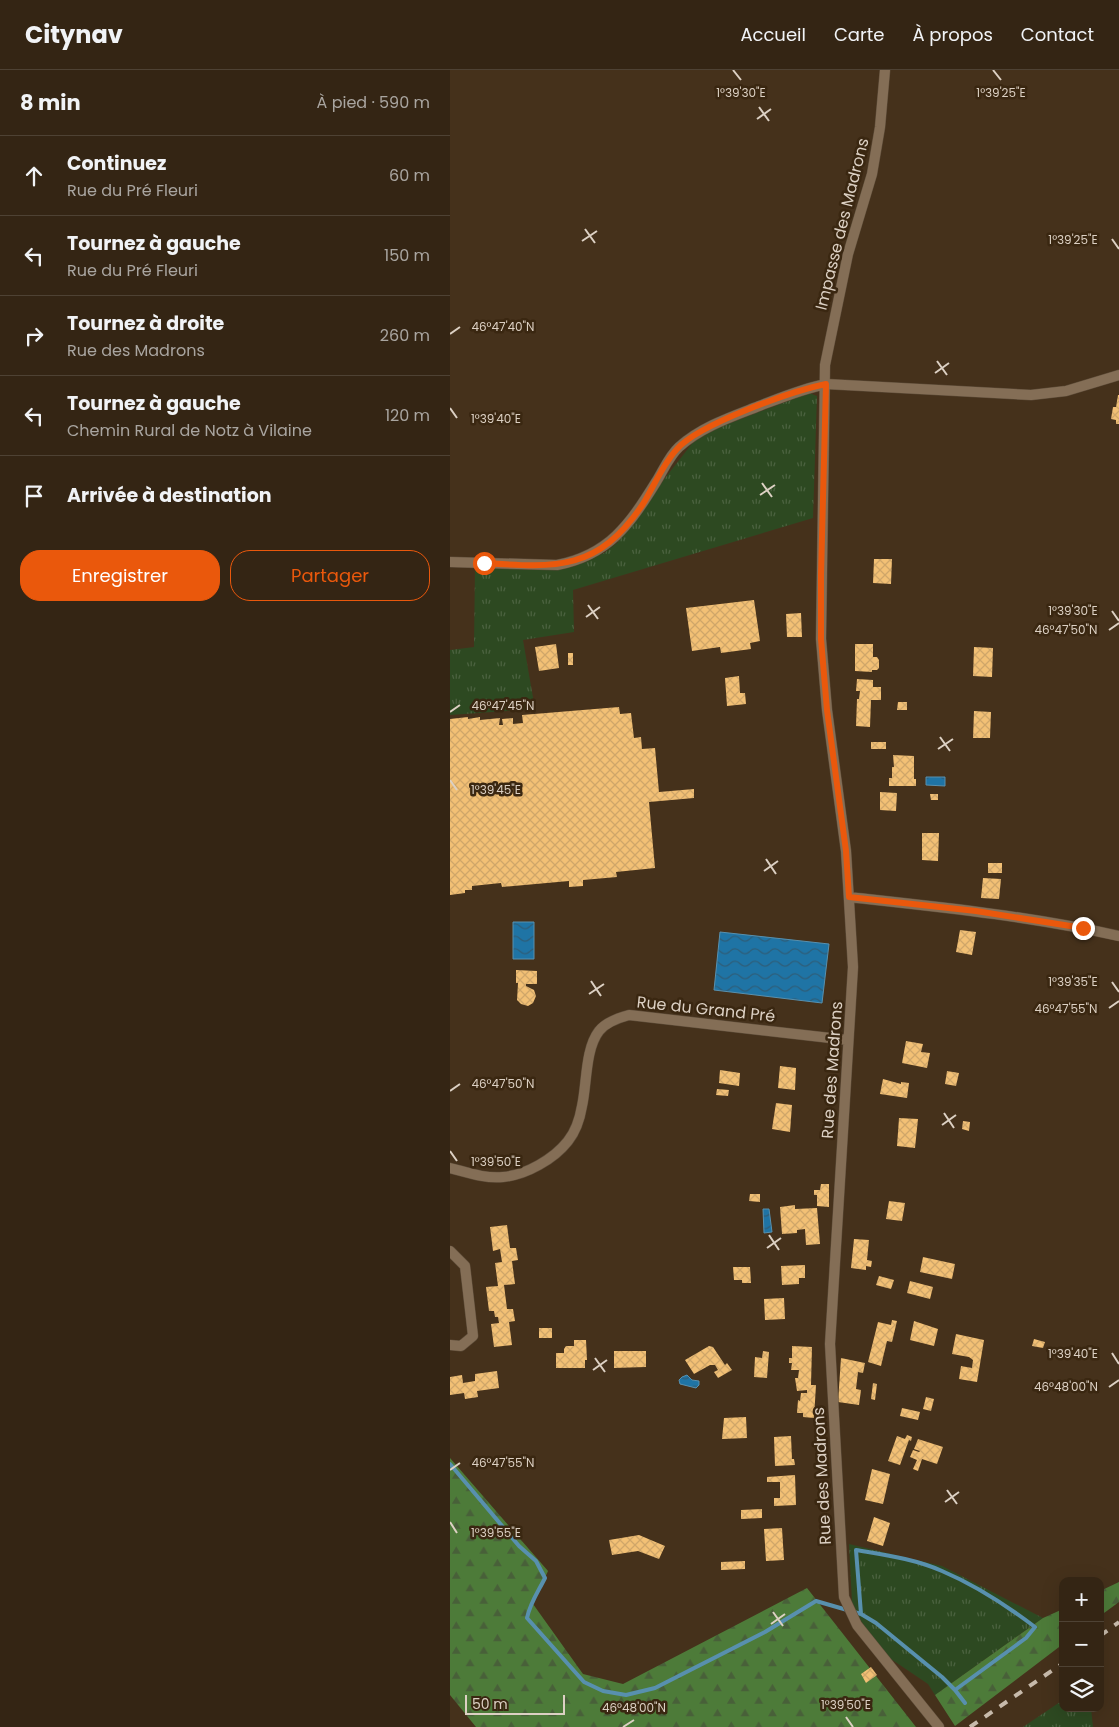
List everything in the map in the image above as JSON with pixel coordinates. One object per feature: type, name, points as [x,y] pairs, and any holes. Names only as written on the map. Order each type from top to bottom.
[{"type":"street","name":"Impasse des Madrons","points":[[826,384],[826,365],[844,274],[872,174],[880,127],[885,70]]},
{"type":"street","points":[[450,562],[557,565],[588,556],[612,541],[622,531],[642,504],[677,449],[688,439],[730,418],[789,394],[826,384],[1031,395],[1066,391],[1119,376]]},
{"type":"street","name":"Rue des Madrons","points":[[826,384],[821,639],[827,710],[846,851],[853,967],[830,1344],[844,1597],[856,1625],[939,1727]]},
{"type":"street","points":[[849,897],[1044,920],[1119,936]]},
{"type":"street","name":"Rue du Grand Pré","points":[[450,1168],[502,1178],[525,1172],[550,1158],[568,1141],[578,1122],[583,1105],[590,1049],[599,1032],[613,1020],[629,1015],[848,1040]]},
{"type":"street","points":[[450,1251],[465,1266],[474,1336],[461,1346],[450,1345]]},
{"type":"green space","points":[[809,393],[817,396],[813,518],[573,590],[574,632],[523,640],[535,709],[450,715],[450,650],[474,647],[475,567],[546,570],[579,564],[604,553],[617,543],[632,525],[694,441],[717,428]]},
{"type":"green space","points":[[450,1458],[548,1571],[533,1604],[583,1674],[623,1684],[807,1588],[916,1727],[476,1727],[450,1695]]},
{"type":"green space","points":[[849,1544],[942,1566],[1043,1618],[935,1695],[928,1684],[888,1657],[867,1633],[852,1602]]},
{"type":"green space","points":[[1119,1582],[1119,1602],[1104,1613],[1104,1589]]},
{"type":"green space","points":[[1059,1611],[1059,1647],[955,1726],[935,1695],[1043,1618]]},
{"type":"green space","points":[[1059,1703],[1059,1712],[1091,1712],[1093,1727],[1023,1727]]},
{"type":"water","points":[[926,777],[945,777],[945,786],[926,785]]},
{"type":"water","points":[[513,922],[534,922],[534,959],[513,959]]},
{"type":"water","points":[[720,932],[829,944],[822,1003],[714,990]]},
{"type":"water","points":[[763,1209],[769,1209],[772,1232],[764,1233]]},
{"type":"water","points":[[687,1375],[692,1380],[699,1381],[699,1385],[696,1388],[680,1384],[679,1380]]},
{"type":"building","points":[[1118,395],[1119,424],[1116,424],[1116,420],[1111,419]]},
{"type":"building","points":[[874,559],[892,559],[891,584],[873,583]]},
{"type":"building","points":[[754,600],[760,641],[750,643],[751,649],[721,653],[720,647],[692,651],[686,608]]},
{"type":"building","points":[[801,613],[802,637],[787,637],[786,614]]},
{"type":"building","points":[[556,644],[559,668],[539,671],[535,647]]},
{"type":"building","points":[[855,644],[873,644],[873,657],[877,657],[879,660],[879,668],[877,670],[872,670],[872,672],[855,671]]},
{"type":"building","points":[[974,647],[993,648],[992,677],[973,676]]},
{"type":"building","points":[[568,653],[573,653],[573,665],[568,665]]},
{"type":"building","points":[[739,676],[740,693],[745,693],[746,704],[727,706],[725,678]]},
{"type":"building","points":[[857,679],[873,680],[873,687],[881,687],[881,700],[871,700],[870,727],[856,726],[857,699],[859,699],[860,691],[856,691]]},
{"type":"building","points":[[898,702],[907,702],[907,710],[897,710]]},
{"type":"building","points":[[619,707],[620,714],[631,713],[634,738],[641,737],[642,749],[655,748],[659,792],[694,789],[694,798],[649,802],[655,868],[616,872],[617,877],[583,880],[583,886],[569,887],[569,881],[502,887],[501,883],[472,886],[472,890],[465,890],[465,893],[450,895],[450,719],[468,717],[468,719],[480,717],[480,720],[500,718],[499,725],[503,725],[502,719],[513,718],[513,724],[523,723],[522,715]]},
{"type":"building","points":[[974,711],[991,712],[990,738],[973,738]]},
{"type":"building","points":[[871,742],[886,742],[886,749],[871,749]]},
{"type":"building","points":[[893,755],[914,756],[914,779],[916,779],[916,786],[889,786],[889,778],[892,778],[892,767],[894,767]]},
{"type":"building","points":[[880,792],[897,793],[896,811],[880,810]]},
{"type":"building","points":[[930,794],[938,794],[938,800],[931,800]]},
{"type":"building","points":[[922,833],[939,833],[938,861],[922,860]]},
{"type":"building","points":[[988,863],[1002,863],[1002,873],[988,873]]},
{"type":"building","points":[[983,878],[1001,879],[999,899],[981,898]]},
{"type":"building","points":[[960,930],[976,932],[972,955],[956,952]]},
{"type":"building","points":[[516,970],[537,971],[537,984],[526,984],[526,986],[534,990],[536,996],[533,1003],[528,1006],[521,1004],[517,1000],[518,983],[516,983]]},
{"type":"building","points":[[906,1041],[923,1044],[921,1052],[930,1053],[927,1068],[902,1063]]},
{"type":"building","points":[[780,1066],[796,1068],[795,1090],[778,1088]]},
{"type":"building","points":[[720,1070],[740,1073],[739,1086],[719,1083]]},
{"type":"building","points":[[947,1071],[959,1073],[956,1086],[945,1084]]},
{"type":"building","points":[[883,1079],[901,1084],[901,1082],[909,1083],[907,1098],[880,1094]]},
{"type":"building","points":[[717,1089],[729,1090],[728,1096],[716,1095]]},
{"type":"building","points":[[776,1103],[792,1105],[790,1132],[772,1129]]},
{"type":"building","points":[[899,1118],[918,1119],[915,1148],[897,1146]]},
{"type":"building","points":[[963,1121],[970,1122],[969,1131],[962,1129]]},
{"type":"building","points":[[821,1184],[829,1184],[829,1207],[817,1206],[817,1195],[814,1195],[814,1190],[820,1190]]},
{"type":"building","points":[[750,1194],[760,1194],[760,1202],[749,1201]]},
{"type":"building","points":[[889,1201],[905,1203],[902,1221],[886,1219]]},
{"type":"building","points":[[795,1205],[795,1209],[817,1208],[820,1244],[806,1245],[805,1229],[797,1230],[797,1233],[782,1234],[780,1207]]},
{"type":"building","points":[[507,1225],[510,1248],[516,1248],[518,1260],[512,1261],[515,1284],[504,1285],[507,1309],[513,1309],[515,1321],[509,1322],[512,1345],[494,1347],[491,1324],[499,1323],[494,1311],[489,1311],[486,1287],[498,1286],[495,1263],[502,1262],[500,1249],[493,1251],[490,1227]]},
{"type":"building","points":[[854,1239],[869,1240],[867,1260],[872,1261],[871,1267],[866,1266],[866,1270],[851,1268]]},
{"type":"building","points":[[923,1257],[955,1264],[952,1279],[920,1272]]},
{"type":"building","points":[[805,1265],[805,1278],[799,1278],[799,1284],[782,1285],[781,1266]]},
{"type":"building","points":[[733,1267],[750,1267],[751,1283],[742,1283],[742,1280],[734,1280]]},
{"type":"building","points":[[879,1276],[894,1280],[891,1289],[876,1285]]},
{"type":"building","points":[[910,1281],[933,1287],[930,1299],[907,1293]]},
{"type":"building","points":[[784,1298],[785,1319],[765,1320],[764,1299]]},
{"type":"building","points":[[892,1320],[897,1321],[892,1342],[887,1341],[881,1366],[868,1362],[878,1322],[891,1325]]},
{"type":"building","points":[[914,1321],[938,1329],[934,1346],[910,1340]]},
{"type":"building","points":[[539,1328],[552,1328],[552,1338],[539,1338]]},
{"type":"building","points":[[956,1334],[984,1340],[977,1382],[959,1379],[961,1366],[972,1368],[973,1360],[969,1357],[952,1354]]},
{"type":"building","points":[[1034,1339],[1045,1342],[1043,1348],[1032,1346]]},
{"type":"building","points":[[574,1340],[586,1340],[587,1360],[585,1360],[585,1368],[556,1368],[556,1353],[564,1353],[566,1346],[574,1346]]},
{"type":"building","points":[[709,1346],[713,1347],[725,1365],[727,1363],[732,1370],[718,1378],[714,1372],[718,1370],[715,1365],[710,1365],[694,1374],[685,1360]]},
{"type":"building","points":[[792,1346],[812,1347],[811,1385],[816,1385],[814,1418],[803,1417],[803,1413],[797,1413],[798,1400],[800,1401],[801,1393],[807,1393],[807,1390],[797,1391],[795,1378],[798,1378],[799,1370],[791,1370],[792,1363],[789,1363],[789,1358],[792,1358]]},
{"type":"building","points":[[614,1351],[646,1351],[646,1367],[614,1368]]},
{"type":"building","points":[[763,1351],[769,1352],[767,1378],[754,1377],[755,1357],[762,1358]]},
{"type":"building","points":[[841,1358],[865,1363],[863,1373],[858,1372],[856,1389],[861,1390],[859,1405],[838,1402]]},
{"type":"building","points":[[497,1371],[499,1388],[477,1391],[478,1397],[465,1399],[464,1393],[450,1395],[450,1377],[462,1375],[463,1383],[475,1381],[475,1374]]},
{"type":"building","points":[[873,1383],[877,1384],[875,1400],[871,1399]]},
{"type":"building","points":[[926,1397],[934,1399],[931,1411],[923,1409]]},
{"type":"building","points":[[902,1408],[920,1412],[918,1420],[900,1416]]},
{"type":"building","points":[[746,1417],[747,1438],[722,1439],[724,1418]]},
{"type":"building","points":[[907,1435],[912,1437],[911,1441],[909,1440],[900,1465],[888,1461],[897,1436],[905,1439]]},
{"type":"building","points":[[791,1436],[792,1459],[794,1459],[795,1465],[775,1466],[774,1437]]},
{"type":"building","points":[[918,1439],[943,1447],[937,1464],[922,1459],[918,1471],[913,1469],[917,1460],[910,1457],[913,1450],[920,1451],[914,1449]]},
{"type":"building","points":[[872,1469],[890,1474],[883,1504],[865,1500]]},
{"type":"building","points":[[795,1475],[796,1505],[774,1506],[774,1498],[780,1498],[780,1482],[767,1482],[767,1477]]},
{"type":"building","points":[[762,1509],[762,1518],[741,1519],[741,1510]]},
{"type":"building","points":[[874,1517],[890,1523],[883,1546],[867,1541]]},
{"type":"building","points":[[782,1528],[784,1560],[766,1561],[764,1529]]},
{"type":"building","points":[[639,1535],[665,1546],[659,1559],[638,1551],[612,1555],[609,1540]]},
{"type":"building","points":[[745,1561],[745,1569],[721,1570],[721,1562]]},
{"type":"building","points":[[871,1667],[877,1675],[866,1683],[861,1674]]},
{"type":"waterway","points":[[450,1464],[519,1546],[536,1561],[545,1578],[532,1602],[527,1618],[584,1682],[603,1691],[626,1695],[655,1688],[765,1632],[816,1601],[861,1614],[876,1623],[942,1677],[965,1703]]},
{"type":"waterway","points":[[861,1614],[856,1550],[911,1560],[942,1571],[990,1596],[1035,1627],[1026,1638],[955,1690]]},
{"type":"railway","points":[[1104,1633],[1119,1622]]},
{"type":"railway","points":[[970,1727],[1059,1666]]},
{"type":"route","points":[[484,563],[542,566],[580,560],[612,541],[622,531],[632,519],[677,449],[688,439],[730,418],[789,394],[809,387],[826,384],[821,639],[827,710],[846,851],[849,897],[976,911],[1083,928]]}]
